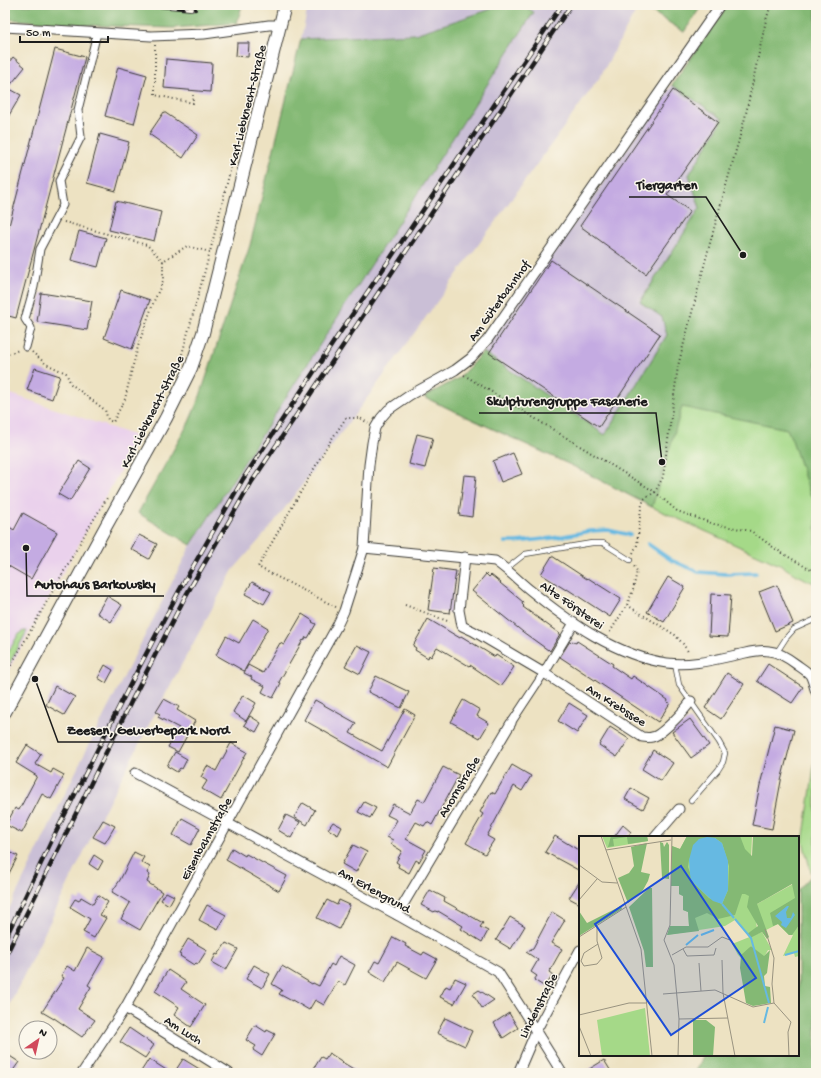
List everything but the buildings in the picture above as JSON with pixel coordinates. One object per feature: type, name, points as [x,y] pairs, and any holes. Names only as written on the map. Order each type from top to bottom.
[{"type":"street","name":"Karl-Liebknecht-Straße","points":[[5,712],[90,554],[166,418],[191,368],[203,333],[285,5]]},
{"type":"street","name":"Am Güterbahnhof","points":[[344,611],[364,548],[368,465],[375,428],[381,418],[388,410],[410,395],[455,370],[471,358],[488,339],[720,5]]},
{"type":"street","points":[[5,27],[97,34],[155,36],[204,34],[269,25],[280,25]]},
{"type":"street","points":[[26,347],[31,328],[25,319],[34,287],[40,249],[63,205],[59,180],[81,137],[78,110],[97,34]]},
{"type":"street","name":"Alte Försterei","points":[[364,548],[495,561],[506,568],[530,590],[574,623],[604,641],[621,649],[644,658],[676,664],[708,661],[758,651],[767,650],[777,652],[791,660],[810,675],[816,692]]},
{"type":"street","points":[[462,626],[459,610],[465,557]]},
{"type":"street","name":"Eisenbahnstraße","points":[[82,1073],[126,1008],[338,626],[344,611]]},
{"type":"street","points":[[544,673],[574,623]]},
{"type":"street","name":"Am Krebssee","points":[[462,626],[544,673],[642,737],[652,738],[662,732],[687,708],[691,701]]},
{"type":"street","name":"Ahornstraße","points":[[397,915],[511,723],[544,673]]},
{"type":"street","name":"Am Erlengrund","points":[[135,773],[397,915],[498,972],[562,1073]]},
{"type":"street","points":[[656,836],[679,809]]},
{"type":"street","name":"Lindenstraße","points":[[518,1073],[536,1031],[579,952]]},
{"type":"street","name":"Am Luch","points":[[126,1008],[229,1073]]},
{"type":"lane","points":[[506,568],[525,554],[592,543],[603,543],[630,560]]},
{"type":"lane","points":[[777,652],[794,629],[816,619]]},
{"type":"lane","points":[[676,664],[679,685],[725,752],[723,762],[718,770],[691,801]]},
{"type":"path","points":[[655,492],[663,477],[678,366],[745,118],[766,20],[771,5]]},
{"type":"path","points":[[155,36],[155,95],[193,103],[194,95]]},
{"type":"path","points":[[179,363],[210,252],[235,153]]},
{"type":"path","points":[[5,355],[26,347],[46,364],[66,373],[71,384],[105,410],[108,420],[113,422],[125,399],[139,343],[163,281],[163,261],[147,245],[55,220]]},
{"type":"path","points":[[163,261],[187,246],[210,252]]},
{"type":"path","points":[[455,370],[655,492],[677,511],[714,524],[751,531],[777,550],[816,572]]},
{"type":"path","points":[[344,611],[258,567],[327,446],[346,418],[360,418],[375,428]]},
{"type":"path","points":[[5,676],[86,532],[110,493]]},
{"type":"path","points":[[405,605],[462,626]]},
{"type":"path","points":[[627,606],[675,636],[683,644],[691,656],[692,663]]},
{"type":"shaded area","points":[[342,5],[504,5],[415,34],[301,39],[308,7]]},
{"type":"shaded area","points":[[522,5],[639,5],[600,77],[373,390],[269,529],[233,570],[152,719],[98,823],[5,1014],[5,917],[82,759],[191,545],[534,12]]},
{"type":"shaded area","points":[[672,85],[723,119],[689,175],[700,208],[640,301],[662,317],[667,335],[605,435],[483,352]]},
{"type":"shaded area","points":[[5,392],[139,437],[5,676]]},
{"type":"green space","points":[[5,5],[242,5],[237,23],[173,28],[82,25],[5,19]]},
{"type":"green space","points":[[504,5],[522,5],[534,12],[191,545],[138,513],[189,422],[200,396],[250,245],[301,39],[415,34]]},
{"type":"green space","points":[[649,5],[702,5],[684,32],[651,11]]},
{"type":"green space","points":[[728,5],[816,5],[816,584],[796,575],[782,566],[652,507],[575,467],[424,397],[459,378],[483,352],[605,435],[667,335],[662,317],[640,302],[700,208],[689,175],[723,119],[672,85]]},
{"type":"green space","points":[[728,5],[816,5],[816,499],[810,494],[787,429],[682,407],[652,507],[575,467],[424,397],[459,378],[483,352],[605,435],[667,335],[662,317],[640,302],[700,208],[689,175],[723,119],[672,85]]},
{"type":"green space","points":[[24,631],[27,631],[5,672],[5,658],[18,635]]},
{"type":"green space","points":[[816,745],[816,871],[812,875],[803,842]]},
{"type":"green space","points":[[816,871],[816,1073],[695,1073],[704,1056],[799,1056],[799,889]]},
{"type":"waterway","points":[[505,542],[553,538],[590,531],[608,530],[630,535]]},
{"type":"waterway","points":[[648,544],[671,560],[698,572],[726,574],[756,573]]},
{"type":"railway","points":[[149,5],[195,9]]},
{"type":"railway","points":[[5,939],[52,840],[133,679],[179,591],[243,479],[337,337],[562,5]]},
{"type":"railway","points":[[5,957],[132,700],[185,597],[251,483],[571,5]]},
{"type":"place","name":"Tiergarten","points":[[743,255]]},
{"type":"place","name":"Skulpturengruppe Fasanerie","points":[[662,462]]},
{"type":"place","name":"Autohaus Barkowsky","points":[[26,548]]},
{"type":"place","name":"Zeesen, Gewerbepark Nord","points":[[35,679]]}]
